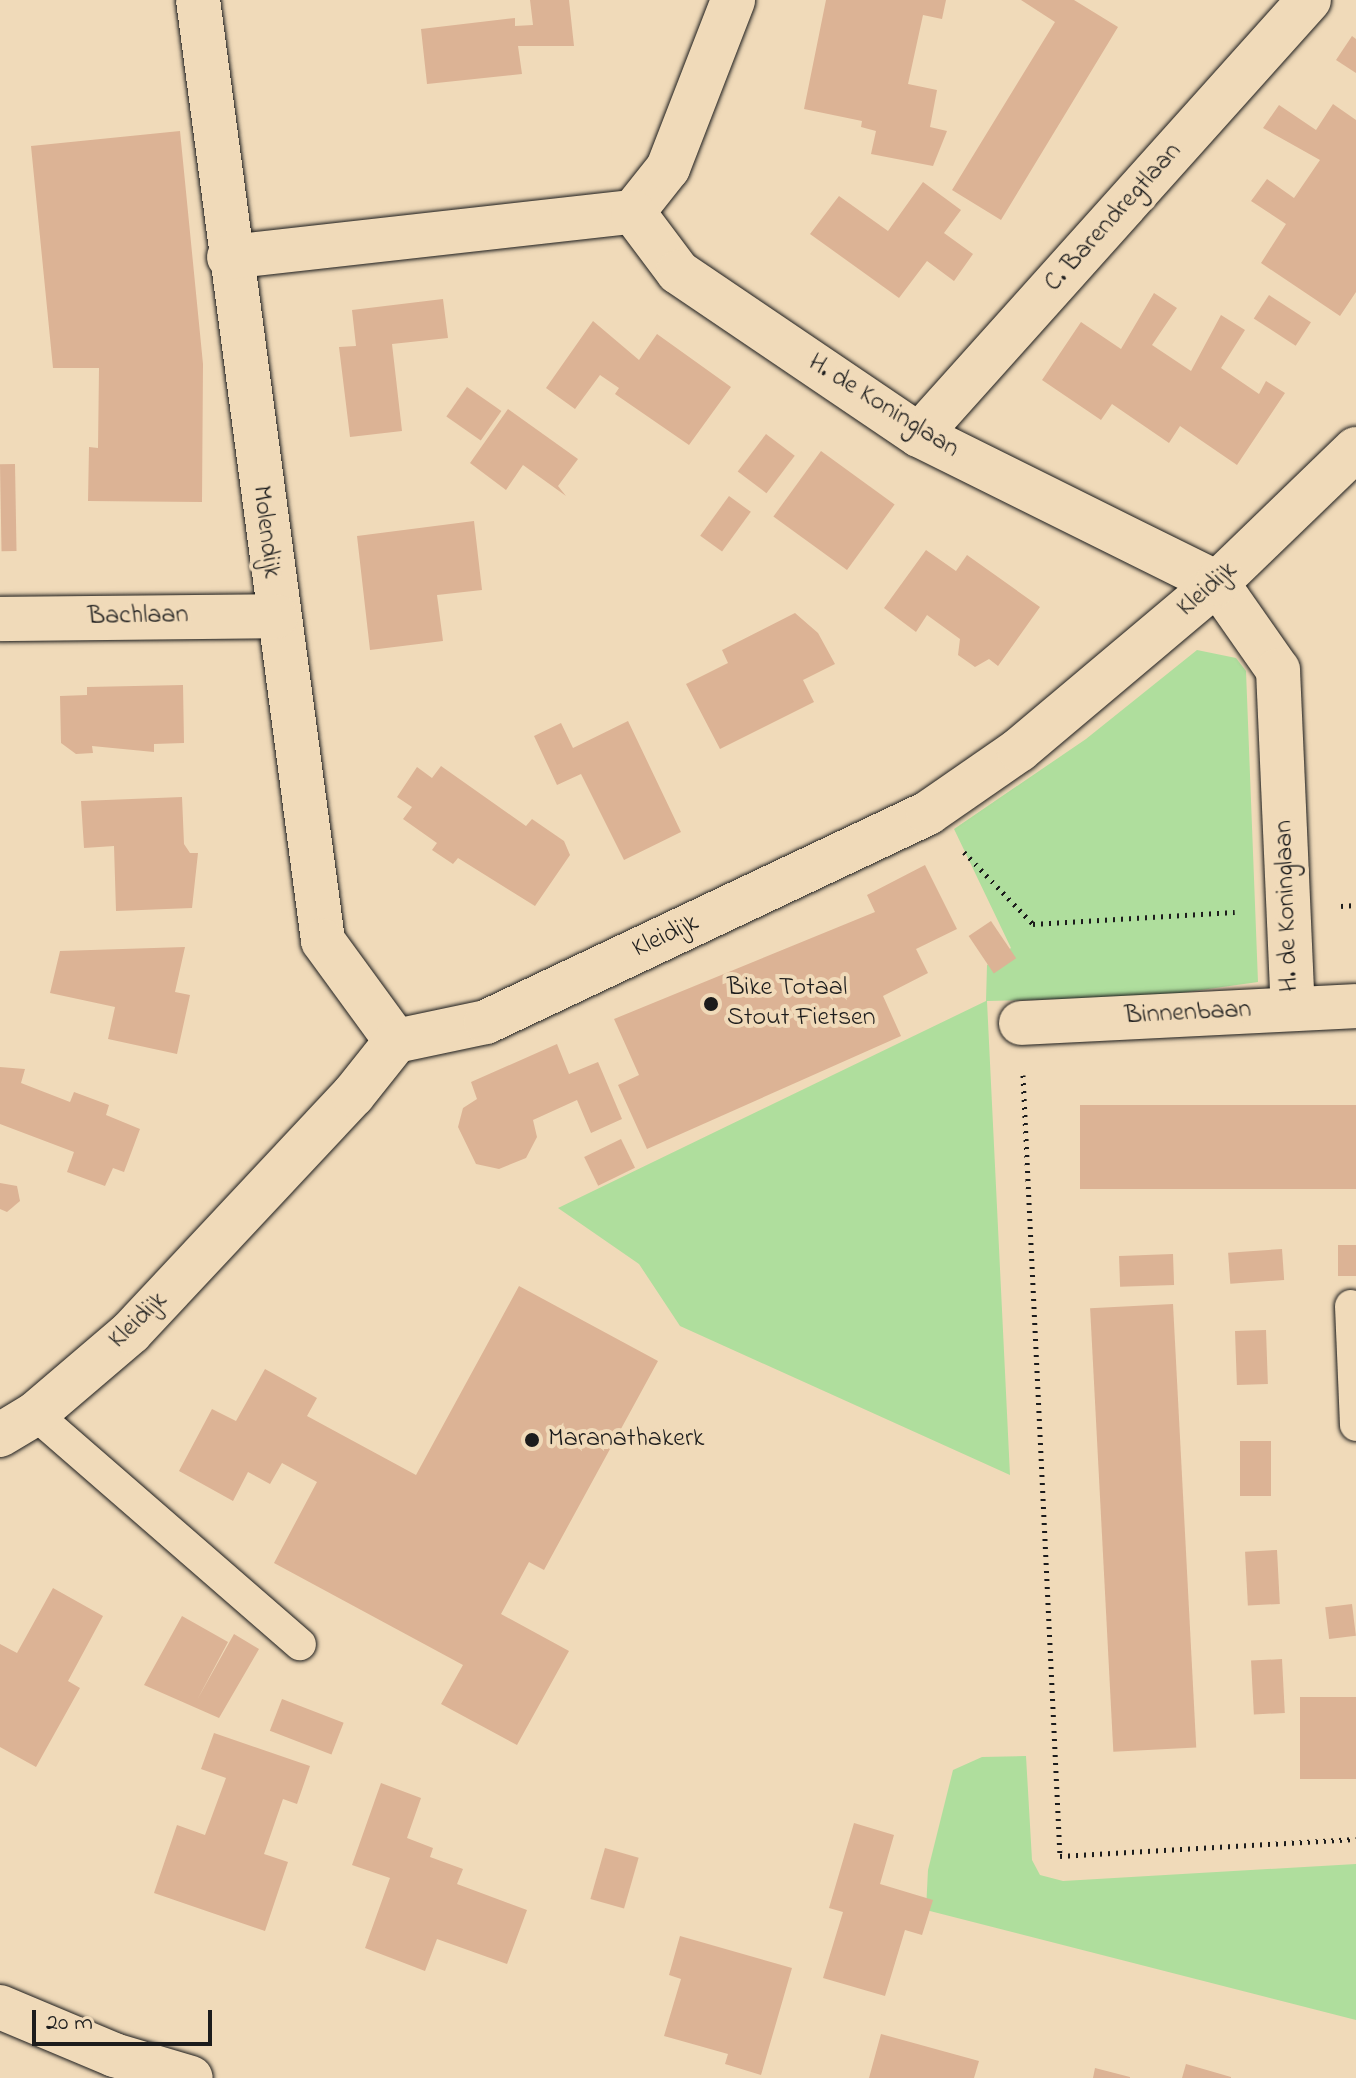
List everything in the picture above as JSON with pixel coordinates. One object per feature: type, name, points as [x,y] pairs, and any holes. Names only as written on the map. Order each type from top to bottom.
[{"type":"street","name":"Molendijk","points":[[198,0],[276,616],[323,941],[396,1041]]},
{"type":"street","points":[[229,257],[633,212],[668,168],[733,0]]},
{"type":"street","name":"C. Barendregtlaan","points":[[919,435],[1309,0]]},
{"type":"street","name":"H. de Koninglaan","points":[[633,212],[678,272],[919,435],[1217,583],[1278,670],[1293,1008]]},
{"type":"street","name":"Kleidijk","points":[[18,1425],[131,1332],[353,1095],[396,1041],[486,1022],[928,813],[1019,750],[1217,583],[1356,449]]},
{"type":"street","name":"Bachlaan","points":[[0,619],[276,616]]},
{"type":"street","name":"Binnenbaan","points":[[1021,1023],[1356,1006]]},
{"type":"street","points":[[0,2007],[114,2055],[191,2078]]},
{"type":"lane","points":[[1351,1306],[1356,1425]]},
{"type":"lane","points":[[18,1425],[300,1644]]},
{"type":"path","points":[[928,813],[1033,924],[1356,905]]},
{"type":"path","points":[[1021,1023],[1060,1856],[1356,1839]]},
{"type":"green space","points":[[1197,650],[1236,658],[1246,671],[1258,982],[1152,997],[987,1001],[1010,1475],[680,1326],[639,1264],[558,1208],[986,1001],[987,965],[1011,948],[954,829],[1086,739]]},
{"type":"green space","points":[[1026,1756],[1032,1860],[1040,1875],[1063,1881],[1356,1864],[1356,2020],[926,1910],[928,1870],[953,1770],[982,1757]]},
{"type":"building","points":[[530,0],[569,0],[574,46],[518,46],[522,74],[427,84],[421,29],[515,18],[515,26],[533,25]]},
{"type":"building","points":[[826,0],[946,0],[942,19],[923,15],[908,84],[937,90],[930,127],[947,131],[933,166],[871,154],[876,131],[861,127],[862,121],[804,109]]},
{"type":"building","points":[[1021,0],[1074,0],[1118,27],[1001,220],[952,190],[1055,22]]},
{"type":"building","points":[[1352,36],[1356,39],[1356,73],[1336,60]]},
{"type":"building","points":[[1333,104],[1356,120],[1356,292],[1340,316],[1261,263],[1286,224],[1251,201],[1267,179],[1294,198],[1320,160],[1263,128],[1279,105],[1316,130]]},
{"type":"building","points":[[180,131],[203,364],[202,502],[88,501],[89,447],[98,448],[99,368],[53,368],[31,146]]},
{"type":"building","points":[[923,182],[961,210],[944,233],[973,254],[954,281],[927,261],[899,298],[810,234],[839,196],[888,231]]},
{"type":"building","points":[[1154,293],[1177,308],[1152,345],[1191,371],[1221,315],[1245,330],[1221,368],[1259,394],[1266,381],[1285,393],[1237,465],[1180,426],[1169,443],[1112,404],[1101,420],[1042,380],[1081,322],[1121,349]]},
{"type":"building","points":[[1269,295],[1311,322],[1296,346],[1254,318]]},
{"type":"building","points":[[443,299],[448,338],[392,344],[402,431],[350,437],[339,347],[356,346],[352,310]]},
{"type":"building","points":[[593,321],[639,360],[657,334],[731,387],[689,445],[615,394],[619,388],[600,375],[575,409],[546,388]]},
{"type":"building","points":[[467,387],[501,411],[481,441],[446,416]]},
{"type":"building","points":[[508,409],[578,459],[558,486],[566,496],[523,465],[506,490],[470,463]]},
{"type":"building","points":[[766,434],[795,456],[766,493],[738,472]]},
{"type":"building","points":[[821,451],[895,504],[847,570],[773,517]]},
{"type":"building","points":[[0,464],[15,464],[17,551],[2,551]]},
{"type":"building","points":[[729,496],[751,512],[722,552],[700,536]]},
{"type":"building","points":[[474,521],[482,590],[437,595],[443,641],[370,650],[357,536]]},
{"type":"building","points":[[926,550],[956,571],[967,555],[1040,607],[998,666],[989,659],[975,667],[958,655],[960,639],[927,615],[916,632],[884,608]]},
{"type":"building","points":[[795,613],[818,633],[835,664],[803,680],[814,702],[720,749],[686,684],[728,663],[722,650]]},
{"type":"building","points":[[183,685],[184,743],[154,744],[154,752],[92,746],[93,753],[76,754],[61,743],[60,696],[87,695],[87,687]]},
{"type":"building","points":[[628,721],[681,832],[624,860],[581,774],[557,785],[534,736],[561,723],[573,748]]},
{"type":"building","points":[[441,766],[526,826],[532,819],[564,841],[570,855],[535,906],[458,858],[453,864],[432,850],[437,843],[403,819],[412,807],[397,797],[417,767],[432,778]]},
{"type":"building","points":[[182,797],[184,844],[190,853],[198,853],[192,908],[116,911],[114,846],[84,848],[81,801]]},
{"type":"building","points":[[925,865],[957,929],[916,949],[928,973],[883,996],[901,1036],[647,1149],[618,1085],[639,1075],[614,1019],[875,912],[867,895]]},
{"type":"building","points":[[991,921],[1016,958],[994,973],[969,936]]},
{"type":"building","points":[[185,947],[175,992],[190,995],[177,1054],[108,1039],[115,1007],[50,993],[60,951]]},
{"type":"building","points":[[557,1044],[569,1074],[598,1062],[622,1119],[591,1133],[577,1100],[533,1120],[537,1137],[526,1158],[499,1169],[476,1164],[458,1127],[463,1108],[477,1099],[471,1082]]},
{"type":"building","points":[[0,1067],[25,1069],[21,1083],[70,1102],[74,1092],[109,1105],[106,1115],[140,1129],[124,1172],[113,1168],[105,1186],[67,1172],[74,1152],[0,1124]]},
{"type":"building","points":[[1080,1105],[1356,1105],[1356,1189],[1080,1189]]},
{"type":"building","points":[[621,1139],[635,1168],[598,1186],[584,1157]]},
{"type":"building","points":[[0,1183],[17,1186],[20,1201],[7,1212],[0,1209]]},
{"type":"building","points":[[1338,1245],[1356,1245],[1356,1276],[1338,1276]]},
{"type":"building","points":[[1282,1249],[1284,1280],[1230,1284],[1228,1253]]},
{"type":"building","points":[[1173,1254],[1174,1285],[1120,1287],[1119,1256]]},
{"type":"building","points":[[519,1286],[658,1361],[544,1570],[529,1562],[501,1614],[569,1651],[517,1745],[441,1704],[463,1665],[274,1563],[317,1482],[282,1463],[270,1484],[248,1472],[233,1501],[179,1471],[212,1409],[236,1421],[265,1369],[317,1398],[307,1416],[416,1475]]},
{"type":"building","points":[[1173,1304],[1196,1747],[1113,1752],[1090,1308]]},
{"type":"building","points":[[1266,1330],[1268,1384],[1237,1385],[1235,1331]]},
{"type":"building","points":[[1240,1441],[1271,1441],[1271,1496],[1240,1496]]},
{"type":"building","points":[[1277,1550],[1280,1604],[1248,1606],[1245,1552]]},
{"type":"building","points":[[53,1588],[103,1616],[68,1681],[80,1688],[36,1767],[0,1747],[0,1644],[17,1653]]},
{"type":"building","points":[[1352,1604],[1356,1636],[1329,1639],[1325,1607]]},
{"type":"building","points":[[182,1616],[228,1642],[197,1700],[234,1634],[259,1649],[219,1718],[144,1685]]},
{"type":"building","points":[[1282,1659],[1285,1713],[1254,1715],[1251,1661]]},
{"type":"building","points":[[1300,1697],[1356,1697],[1356,1779],[1300,1779]]},
{"type":"building","points":[[282,1699],[344,1723],[331,1754],[270,1731]]},
{"type":"building","points":[[214,1733],[310,1766],[297,1804],[283,1799],[264,1854],[288,1862],[265,1931],[154,1893],[177,1825],[205,1835],[226,1778],[201,1769]]},
{"type":"building","points":[[381,1783],[421,1798],[407,1838],[433,1848],[430,1857],[463,1869],[457,1884],[527,1910],[507,1964],[437,1939],[425,1971],[365,1948],[390,1878],[352,1865]]},
{"type":"building","points":[[854,1823],[894,1835],[880,1884],[933,1900],[922,1935],[905,1930],[885,1996],[823,1978],[843,1912],[829,1908]]},
{"type":"building","points":[[605,1848],[639,1858],[624,1909],[590,1899]]},
{"type":"building","points":[[680,1936],[792,1968],[761,2075],[725,2064],[728,2054],[664,2036],[681,1979],[669,1975]]},
{"type":"building","points":[[881,2034],[979,2061],[974,2078],[869,2078]]},
{"type":"building","points":[[1186,2064],[1231,2077],[1231,2078],[1182,2078]]},
{"type":"building","points":[[1095,2068],[1130,2077],[1130,2078],[1093,2078]]},
{"type":"place","name":"Bike Totaal Stout Fietsen","points":[[711,1004]]},
{"type":"place","name":"Maranathakerk","points":[[532,1440]]}]
